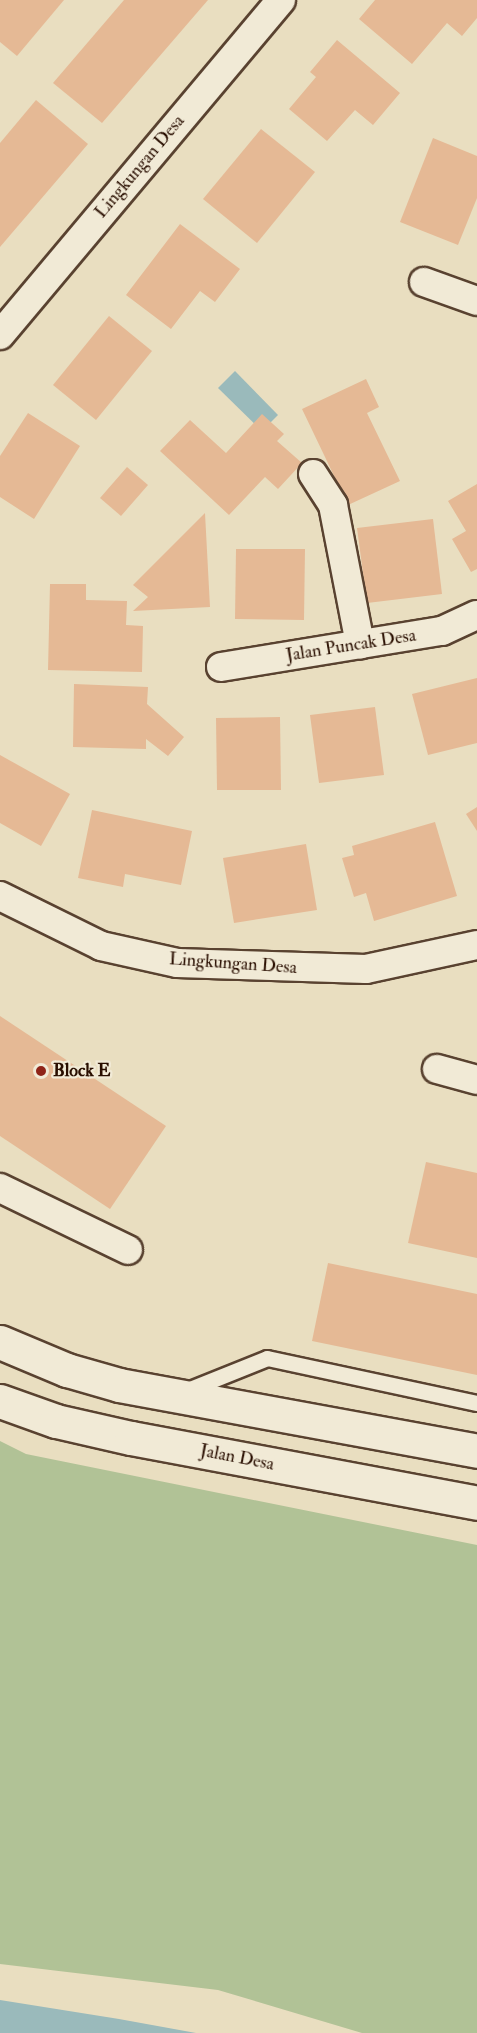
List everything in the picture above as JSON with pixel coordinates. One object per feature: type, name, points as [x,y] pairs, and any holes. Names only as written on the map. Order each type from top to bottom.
[{"type":"main road","points":[[0,1342],[67,1370],[119,1384],[477,1451]]},
{"type":"main road","name":"Jalan Desa","points":[[0,1401],[56,1421],[130,1438],[477,1503]]},
{"type":"street","name":"Lingkungan Desa","points":[[0,335],[281,0]]},
{"type":"street","points":[[424,282],[477,301]]},
{"type":"street","points":[[313,474],[333,505],[360,644]]},
{"type":"street","name":"Jalan Puncak Desa","points":[[221,667],[442,631],[477,615]]},
{"type":"street","name":"Lingkungan Desa","points":[[0,896],[101,946],[177,963],[366,969],[477,945]]},
{"type":"street","points":[[436,1069],[477,1080]]},
{"type":"street","points":[[0,1188],[128,1250]]},
{"type":"lane","points":[[177,1394],[267,1358],[477,1403]]},
{"type":"green space","points":[[0,1441],[26,1454],[477,1545],[477,2033],[362,2033],[218,1990],[0,1964]]},
{"type":"water","points":[[235,371],[278,415],[262,431],[218,388]]},
{"type":"water","points":[[0,2000],[119,2019],[196,2033],[0,2033]]},
{"type":"building","points":[[0,0],[64,0],[17,56],[0,42]]},
{"type":"building","points":[[124,0],[208,0],[102,123],[53,83]]},
{"type":"building","points":[[375,0],[477,0],[477,18],[462,36],[447,23],[412,64],[359,19]]},
{"type":"building","points":[[337,40],[400,93],[373,125],[355,110],[327,141],[289,109],[316,77],[310,72]]},
{"type":"building","points":[[36,100],[88,144],[0,247],[0,143]]},
{"type":"building","points":[[261,129],[315,172],[257,243],[203,199]]},
{"type":"building","points":[[433,138],[477,156],[477,198],[458,245],[400,222]]},
{"type":"building","points":[[180,224],[240,269],[215,302],[200,291],[171,329],[126,295]]},
{"type":"building","points":[[109,316],[152,351],[96,420],[53,385]]},
{"type":"building","points":[[366,379],[379,407],[367,413],[400,481],[348,505],[302,409]]},
{"type":"building","points":[[28,413],[80,446],[34,519],[0,497],[0,456]]},
{"type":"building","points":[[262,414],[284,434],[277,441],[302,463],[278,489],[265,477],[229,515],[160,451],[190,420],[226,453]]},
{"type":"building","points":[[127,467],[148,485],[121,516],[100,498]]},
{"type":"building","points":[[477,484],[477,569],[471,572],[452,539],[466,531],[448,501]]},
{"type":"building","points":[[205,513],[210,607],[133,611],[148,597],[133,585]]},
{"type":"building","points":[[433,519],[442,594],[367,603],[357,528]]},
{"type":"building","points":[[236,549],[305,549],[304,620],[235,619]]},
{"type":"building","points":[[50,584],[86,584],[86,600],[127,601],[126,625],[143,626],[142,672],[48,670]]},
{"type":"building","points":[[477,678],[477,743],[428,755],[412,694]]},
{"type":"building","points":[[74,684],[148,687],[147,704],[184,737],[168,756],[146,739],[146,749],[73,747]]},
{"type":"building","points":[[375,707],[384,775],[319,783],[310,715]]},
{"type":"building","points":[[280,717],[281,790],[217,790],[216,718]]},
{"type":"building","points":[[0,755],[70,794],[41,846],[0,823]]},
{"type":"building","points":[[477,807],[477,831],[466,814]]},
{"type":"building","points":[[92,810],[192,831],[181,885],[125,874],[123,887],[78,878]]},
{"type":"building","points":[[435,822],[457,896],[374,921],[366,893],[354,897],[342,858],[354,855],[352,846]]},
{"type":"building","points":[[306,844],[317,910],[234,923],[223,858]]},
{"type":"building","name":"Block E","points":[[0,1016],[166,1126],[110,1209],[0,1136]]},
{"type":"building","points":[[426,1162],[477,1173],[477,1258],[408,1243]]},
{"type":"building","points":[[328,1263],[477,1294],[477,1375],[312,1341]]},
{"type":"place","name":"Block E","points":[[41,1071]]}]
